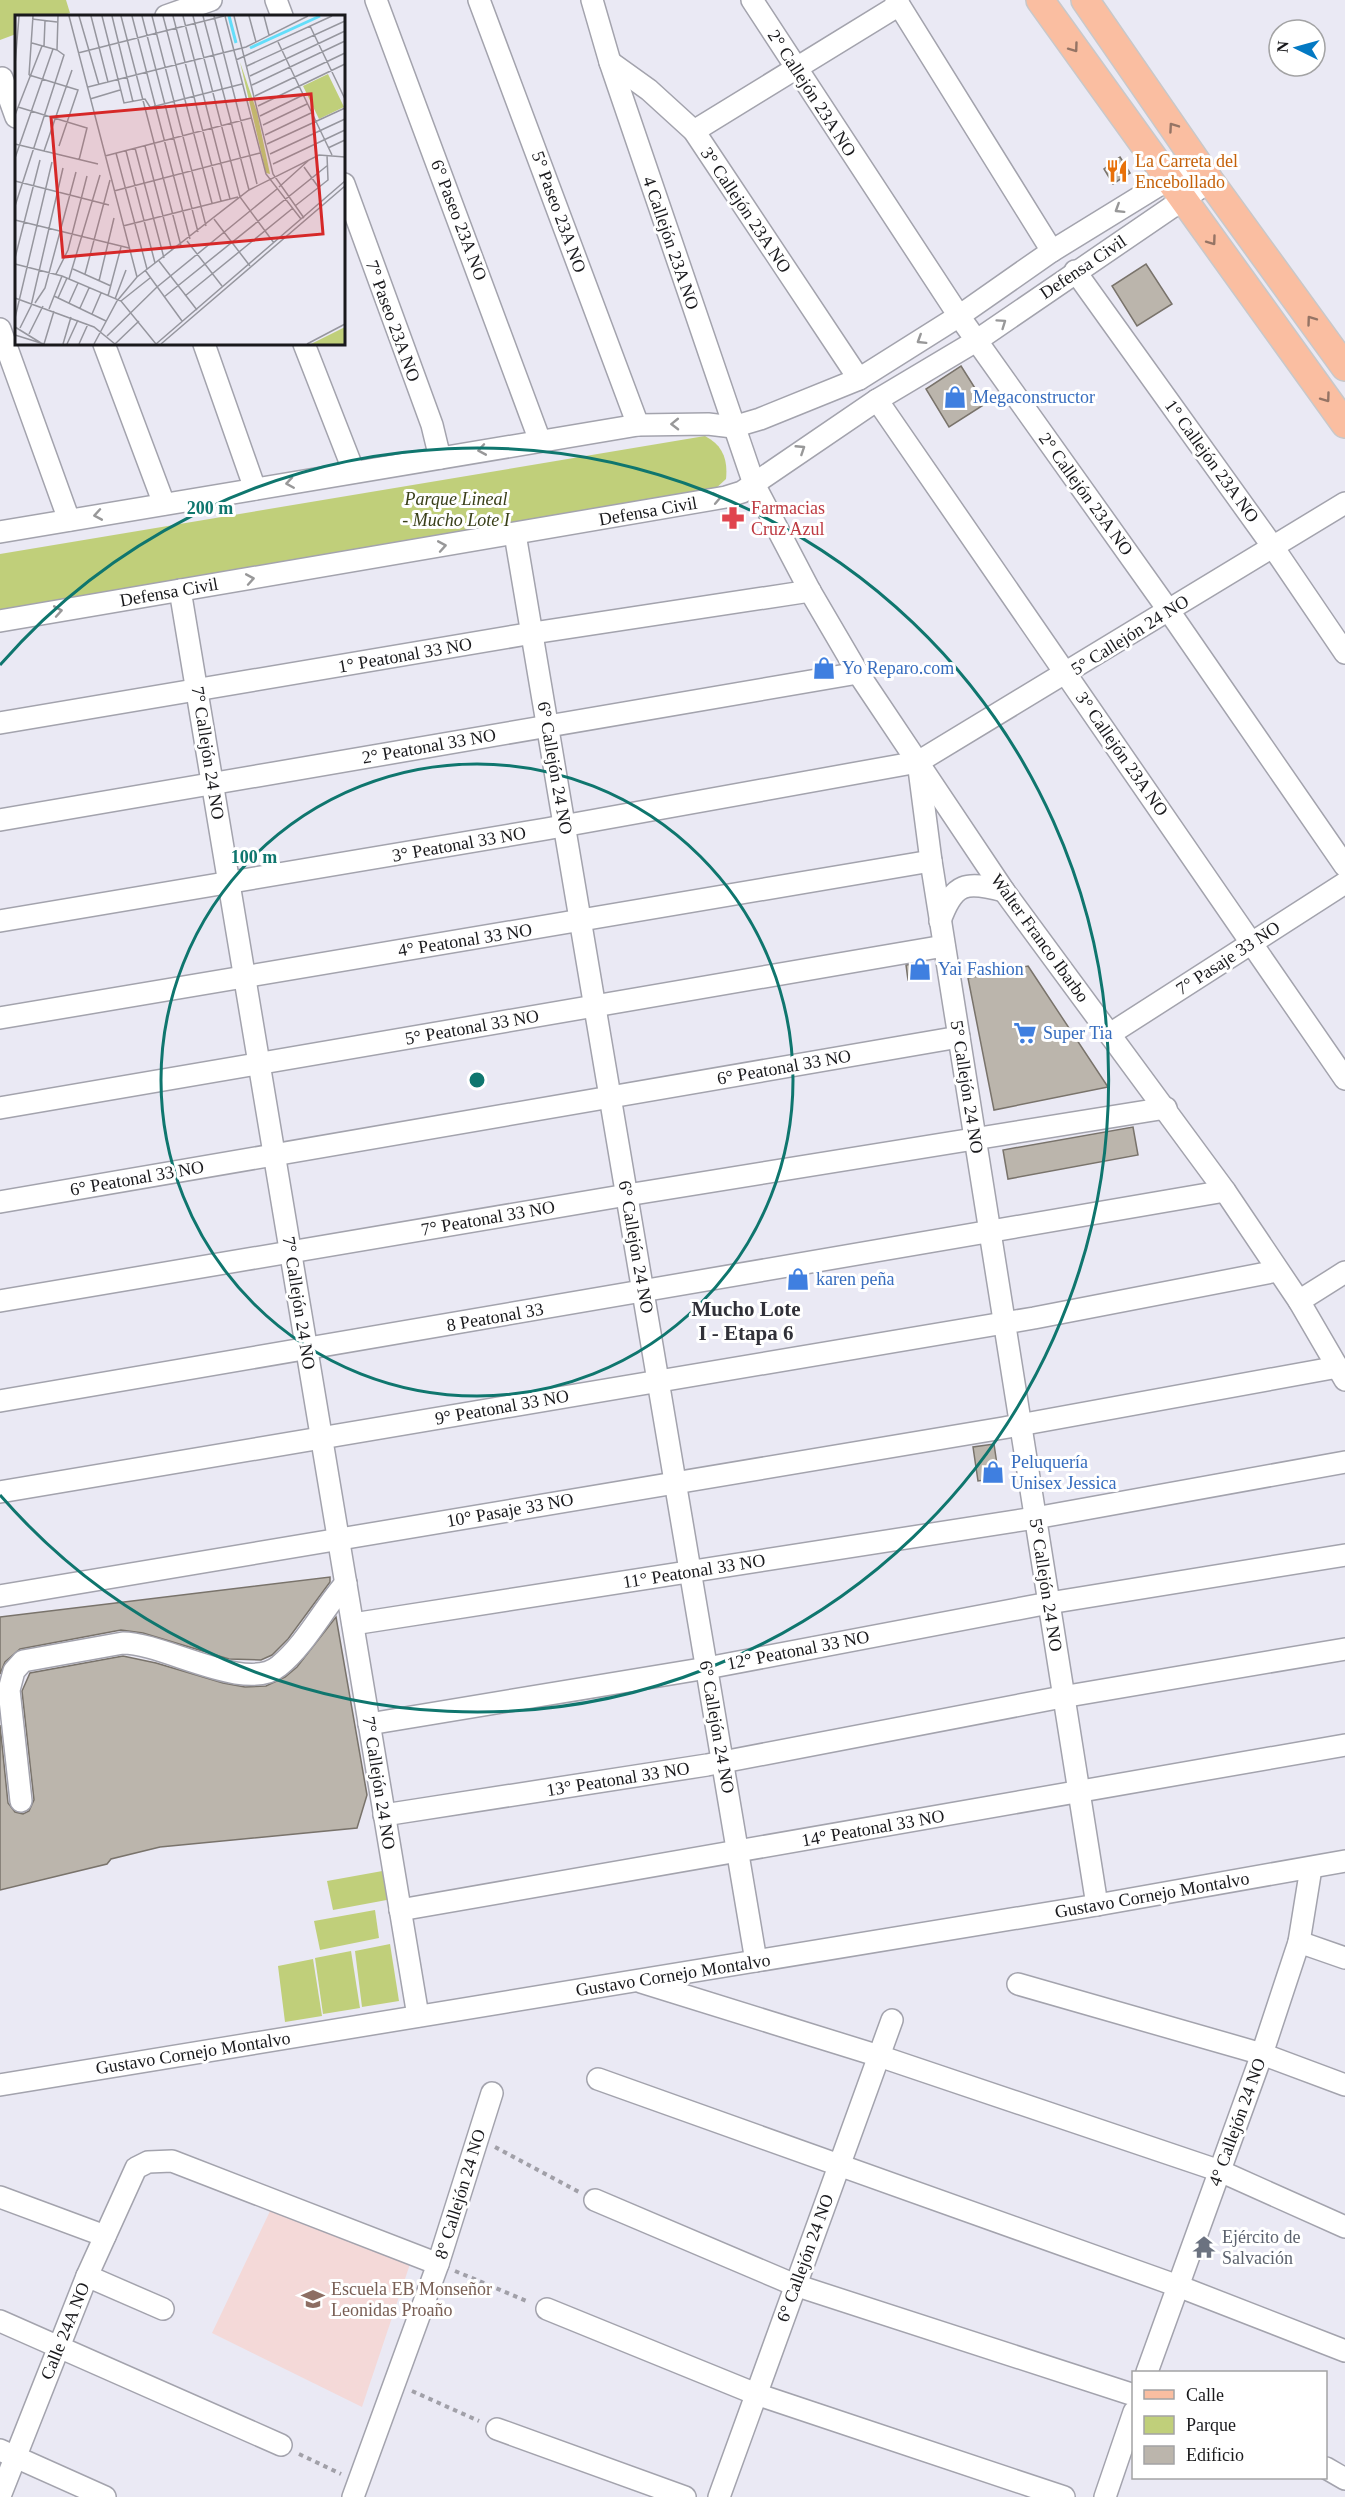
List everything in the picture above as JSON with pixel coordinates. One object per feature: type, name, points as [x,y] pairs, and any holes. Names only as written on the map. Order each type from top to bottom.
[{"type":"main road","points":[[1040,0],[1345,424]]},
{"type":"main road","points":[[1085,0],[1345,368]]},
{"type":"street","points":[[175,15],[211,0]]},
{"type":"street","points":[[276,0],[282,15]]},
{"type":"street","name":"6° Paseo 23A NO","points":[[376,0],[540,441]]},
{"type":"street","name":"5° Paseo 23A NO","points":[[479,0],[638,425]]},
{"type":"street","name":"4 Callejón 23A NO","points":[[592,0],[610,62],[754,484]]},
{"type":"street","name":"2° Callejón 23A NO","points":[[752,0],[958,316],[1169,610],[1345,866]]},
{"type":"street","points":[[694,131],[897,3],[1052,251]]},
{"type":"street","name":"3° Callejón 23A NO","points":[[610,62],[649,90],[694,131],[859,379]]},
{"type":"street","points":[[6,76],[15,113]]},
{"type":"street","name":"Defensa Civil","points":[[0,621],[726,497],[754,484],[781,463],[877,400],[976,341],[1075,271],[1203,170]]},
{"type":"street","name":"7° Paseo 23A NO","points":[[345,187],[432,425],[440,458]]},
{"type":"street","name":"Defensa Civil","points":[[0,532],[638,425],[708,424],[733,427],[760,419],[859,379],[958,316],[1052,251],[1176,190]]},
{"type":"street","name":"1° Callejón 23A NO","points":[[1075,271],[1273,547],[1345,653]]},
{"type":"street","points":[[0,329],[69,520]]},
{"type":"street","points":[[104,345],[164,504]]},
{"type":"street","points":[[204,345],[255,489]]},
{"type":"street","points":[[304,345],[354,472]]},
{"type":"street","name":"3° Callejón 23A NO","points":[[877,400],[1253,942],[1345,1079]]},
{"type":"street","name":"Walter Franco Ibarbo","points":[[754,484],[810,591],[858,673],[1004,891],[1225,1191],[1299,1301],[1341,1374]]},
{"type":"street","name":"5° Callejón 24 NO","points":[[1097,1905],[940,921],[918,762],[1345,503]]},
{"type":"street","name":"6° Callejón 24 NO","points":[[515,534],[756,1961]]},
{"type":"street","name":"7° Callejón 24 NO","points":[[180,590],[418,2016]]},
{"type":"street","name":"1° Peatonal 33 NO","points":[[0,723],[533,633],[810,591]]},
{"type":"street","name":"2° Peatonal 33 NO","points":[[0,820],[858,673]]},
{"type":"street","name":"3° Peatonal 33 NO","points":[[0,921],[565,826],[918,762]]},
{"type":"street","name":"4° Peatonal 33 NO","points":[[0,1018],[931,861]]},
{"type":"street","points":[[940,921],[953,893],[963,886],[975,884],[1004,891]]},
{"type":"street","name":"7° Pasaje 33 NO","points":[[1110,1034],[1345,884]]},
{"type":"street","name":"5° Peatonal 33 NO","points":[[0,1108],[944,946]]},
{"type":"street","name":"6° Peatonal 33 NO","points":[[0,1202],[959,1037]]},
{"type":"street","name":"7° Peatonal 33 NO","points":[[0,1301],[627,1195],[1166,1108]]},
{"type":"street","name":"8 Peatonal 33","points":[[0,1401],[1225,1191]]},
{"type":"street","name":"9° Peatonal 33 NO","points":[[0,1492],[1004,1323],[1277,1271]]},
{"type":"street","points":[[1299,1301],[1345,1272]]},
{"type":"street","name":"10° Pasaje 33 NO","points":[[0,1594],[1341,1374]]},
{"type":"street","name":"11° Peatonal 33 NO","points":[[353,1624],[1035,1518],[1345,1462]]},
{"type":"street","name":"12° Peatonal 33 NO","points":[[369,1724],[707,1668],[1049,1603],[1345,1555]]},
{"type":"street","points":[[21,1801],[9,1690],[14,1671],[23,1661],[139,1643],[230,1672],[259,1674],[277,1668],[290,1655],[346,1583]]},
{"type":"street","name":"13° Peatonal 33 NO","points":[[384,1815],[723,1762],[1062,1697],[1345,1649]]},
{"type":"street","name":"14° Peatonal 33 NO","points":[[400,1910],[1345,1745]]},
{"type":"street","name":"Gustavo Cornejo Montalvo","points":[[0,2085],[1097,1905],[1345,1862]]},
{"type":"street","name":"4° Callejón 24 NO","points":[[1148,2371],[1262,2054],[1299,1942],[1311,1868]]},
{"type":"street","points":[[1299,1942],[1345,1958]]},
{"type":"street","points":[[637,1980],[879,2056],[1220,2171],[1345,2227]]},
{"type":"street","points":[[1018,1984],[1262,2054],[1345,2085]]},
{"type":"street","name":"6° Callejón 24 NO","points":[[718,2497],[892,2020]]},
{"type":"street","points":[[598,2079],[1178,2286],[1345,2351]]},
{"type":"street","name":"8° Callejón 24 NO","points":[[356,2490],[438,2264],[476,2137],[492,2093]]},
{"type":"street","name":"Calle 24A NO","points":[[0,2496],[8,2453],[58,2349],[87,2276],[136,2168],[148,2162],[171,2161],[438,2264]]},
{"type":"street","points":[[0,2197],[105,2236]]},
{"type":"street","points":[[595,2200],[795,2285],[1132,2394]]},
{"type":"street","points":[[87,2276],[163,2308]]},
{"type":"street","points":[[547,2309],[756,2394],[1064,2497]]},
{"type":"street","points":[[0,2321],[58,2349],[280,2445]]},
{"type":"street","points":[[1105,2497],[1132,2418]]},
{"type":"street","points":[[496,2429],[685,2497]]},
{"type":"street","points":[[8,2453],[105,2497]]},
{"type":"street","points":[[1327,2469],[1345,2479]]},
{"type":"path","points":[[476,2137],[595,2200]]},
{"type":"path","points":[[438,2264],[547,2309]]},
{"type":"path","points":[[395,2384],[496,2429]]},
{"type":"path","points":[[280,2445],[356,2490]]},
{"type":"shaded area","name":"Escuela EB Monseñor Leonidas Proaño","points":[[272,2207],[410,2264],[362,2407],[212,2333]]},
{"type":"green space","points":[[0,0],[66,0],[70,13],[64,15],[15,15],[15,34],[0,40]]},
{"type":"green space","name":"Parque Lineal - Mucho Lote I","points":[[705,436],[716,444],[725,459],[726,479],[713,491],[0,614],[0,554]]},
{"type":"green space","points":[[388,1870],[392,1899],[333,1910],[327,1881]]},
{"type":"green space","points":[[375,1910],[379,1938],[320,1950],[314,1921]]},
{"type":"green space","points":[[390,1944],[399,2001],[362,2007],[355,1951]]},
{"type":"green space","points":[[351,1951],[360,2008],[323,2014],[315,1958]]},
{"type":"green space","points":[[313,1959],[322,2016],[285,2022],[278,1966]]},
{"type":"building","name":"La Carreta del Encebollado","points":[[1120,157],[1130,173],[1113,184],[1104,169]]},
{"type":"building","points":[[1146,264],[1172,304],[1137,326],[1112,286]]},
{"type":"building","name":"Megaconstructor","points":[[961,366],[985,404],[949,427],[926,389]]},
{"type":"building","points":[[925,962],[927,978],[908,980],[906,965]]},
{"type":"building","name":"Super Tia","points":[[1028,966],[1108,1087],[994,1110],[968,978]]},
{"type":"building","points":[[1133,1127],[1138,1155],[1008,1179],[1003,1150]]},
{"type":"building","points":[[994,1444],[999,1478],[978,1481],[973,1447]]},
{"type":"building","points":[[330,1577],[330,1582],[288,1639],[272,1655],[261,1660],[229,1659],[143,1633],[121,1630],[20,1649],[5,1662],[0,1674],[0,1617]]},
{"type":"building","points":[[336,1617],[367,1795],[357,1828],[160,1847],[111,1859],[107,1864],[0,1890],[0,1725],[8,1803],[15,1812],[23,1814],[29,1811],[34,1800],[22,1691],[30,1673],[123,1656],[156,1663],[223,1683],[245,1687],[266,1686],[285,1677],[297,1667]]},
{"type":"place","name":"La Carreta del Encebollado","points":[[1117,171]]},
{"type":"place","name":"Megaconstructor","points":[[955,397]]},
{"type":"place","name":"Farmacias Cruz Azul","points":[[733,518]]},
{"type":"place","name":"Yo Reparo.com","points":[[824,668]]},
{"type":"place","name":"Yai Fashion","points":[[920,969]]},
{"type":"place","name":"Super Tia","points":[[1025,1033]]},
{"type":"place","name":"karen peña","points":[[798,1279]]},
{"type":"place","name":"Peluquería Unisex Jessica","points":[[993,1472]]},
{"type":"place","name":"Ejército de Salvación","points":[[1204,2247]]},
{"type":"place","name":"Escuela EB Monseñor Leonidas Proaño","points":[[313,2299]]},
{"type":"district","name":"Mucho Lote I - Etapa 6","points":[[746,1321]]}]
